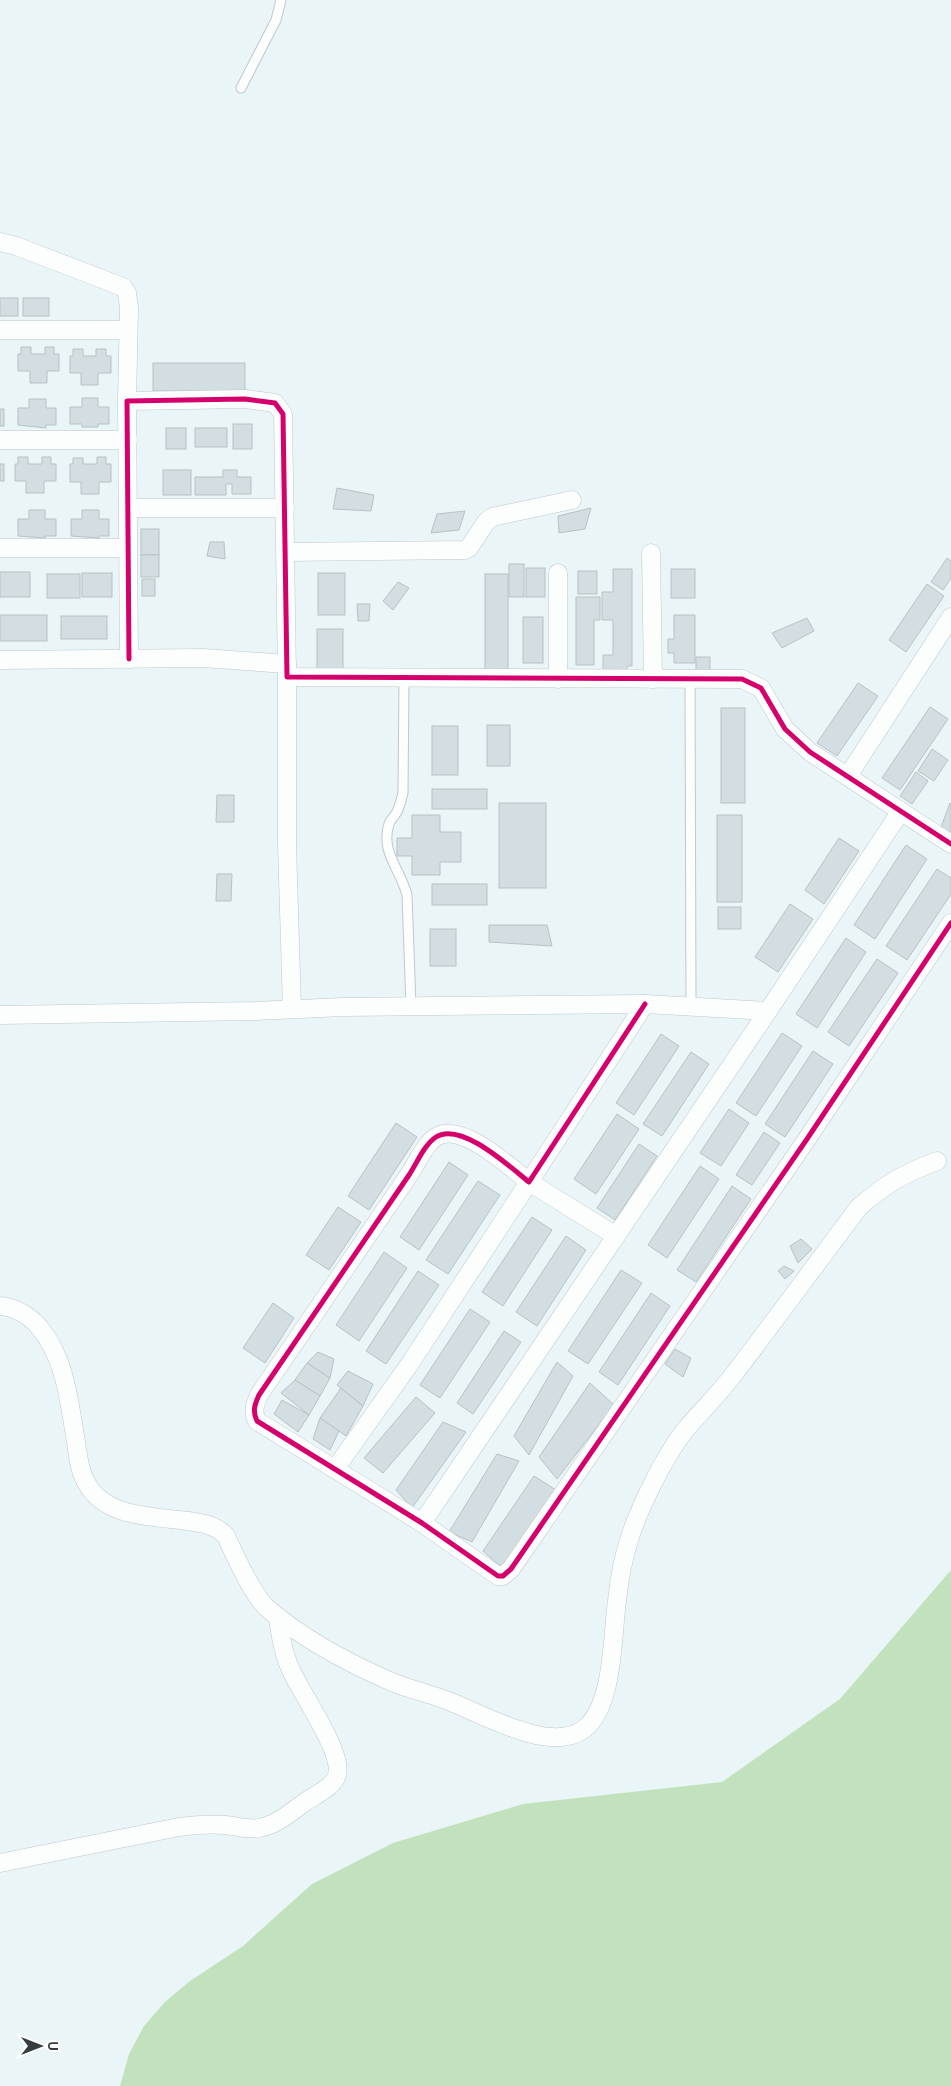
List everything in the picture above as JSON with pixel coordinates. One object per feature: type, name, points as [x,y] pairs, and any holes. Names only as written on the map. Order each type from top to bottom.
[{"type":"street","points":[[0,242],[16,246],[123,287],[127,293],[129,308],[127,401],[129,659]]},
{"type":"street","points":[[0,330],[128,330]]},
{"type":"street","points":[[127,401],[245,399],[275,403],[283,414],[286,552],[287,844],[292,1009]]},
{"type":"street","points":[[0,440],[128,440]]},
{"type":"street","points":[[286,552],[465,550],[469,548],[486,522],[492,517],[572,500]]},
{"type":"street","points":[[128,508],[285,508]]},
{"type":"street","points":[[0,548],[128,548]]},
{"type":"street","points":[[652,553],[652,679]]},
{"type":"street","points":[[558,573],[558,679]]},
{"type":"street","points":[[848,776],[951,618]]},
{"type":"street","points":[[0,660],[203,658],[287,671],[404,678],[742,679],[760,688],[785,730],[810,752],[951,844]]},
{"type":"street","points":[[422,1523],[901,811]]},
{"type":"street","points":[[616,1236],[529,1182],[490,1151],[457,1134],[444,1134],[430,1141],[410,1175],[259,1395],[254,1407],[257,1421],[422,1523],[493,1575],[503,1576],[512,1569],[808,1139],[951,923]]},
{"type":"street","points":[[0,1015],[343,1007],[645,1004],[768,1011]]},
{"type":"street","points":[[335,1469],[410,1365],[645,1004]]},
{"type":"street","points":[[0,1306],[6,1306],[31,1317],[47,1336],[65,1376],[81,1471],[94,1496],[122,1511],[200,1523],[221,1530],[264,1605],[293,1629],[324,1649],[394,1682],[450,1701],[530,1734],[550,1737],[571,1735],[584,1729],[595,1716],[607,1689],[617,1601],[630,1538],[654,1480],[685,1430],[710,1405],[735,1374],[859,1207],[885,1185],[910,1171],[938,1161]]},
{"type":"street","points":[[0,1863],[179,1827],[204,1824],[251,1829],[261,1828],[272,1824],[331,1784],[338,1774],[337,1759],[290,1670],[284,1655],[278,1616]]},
{"type":"lane","points":[[241,88],[266,43],[276,20],[281,0]]},
{"type":"lane","points":[[404,678],[403,793],[400,806],[388,825],[386,841],[389,855],[405,885],[407,894],[411,1007]]},
{"type":"lane","points":[[690,679],[691,1006]]},
{"type":"green space","points":[[951,1570],[951,2086],[120,2086],[129,2054],[144,2026],[166,2001],[190,1981],[243,1946],[312,1884],[393,1843],[523,1804],[722,1782],[840,1699]]},
{"type":"building","points":[[0,298],[18,298],[18,316],[0,316]]},
{"type":"building","points":[[23,298],[49,298],[49,316],[23,316]]},
{"type":"building","points":[[21,347],[31,347],[31,354],[45,354],[45,347],[54,347],[54,354],[59,354],[59,371],[47,371],[47,383],[30,383],[30,371],[18,371],[18,354],[21,354]]},
{"type":"building","points":[[73,349],[83,349],[83,356],[96,356],[96,349],[106,349],[106,356],[111,356],[111,373],[98,373],[98,385],[81,385],[81,373],[70,373],[70,356],[73,356]]},
{"type":"building","points":[[153,363],[245,363],[245,391],[153,391]]},
{"type":"building","points":[[82,398],[98,398],[98,407],[109,407],[109,424],[98,424],[98,427],[82,427],[82,424],[70,424],[70,407],[82,407]]},
{"type":"building","points":[[29,399],[46,399],[46,408],[56,408],[56,425],[46,425],[46,428],[18,425],[18,408],[29,408]]},
{"type":"building","points":[[0,409],[4,409],[4,426],[0,426]]},
{"type":"building","points":[[233,424],[252,424],[252,449],[233,449]]},
{"type":"building","points":[[166,428],[186,428],[186,449],[166,449]]},
{"type":"building","points":[[195,428],[227,428],[227,447],[195,447]]},
{"type":"building","points":[[18,457],[28,457],[28,464],[42,464],[42,457],[51,457],[51,464],[56,464],[56,481],[44,481],[44,493],[26,493],[26,481],[15,481],[15,464],[18,464]]},
{"type":"building","points":[[97,457],[106,457],[106,464],[111,464],[111,482],[99,482],[99,494],[81,494],[81,482],[70,482],[70,464],[73,464],[73,458],[83,458],[83,464],[97,464]]},
{"type":"building","points":[[0,464],[4,464],[4,481],[0,481]]},
{"type":"building","points":[[163,470],[191,470],[191,495],[163,495]]},
{"type":"building","points":[[223,470],[237,470],[237,477],[251,477],[251,494],[232,494],[232,484],[226,484],[226,495],[195,495],[195,477],[223,477]]},
{"type":"building","points":[[337,488],[374,495],[371,511],[333,509]]},
{"type":"building","points":[[591,508],[585,529],[559,533],[558,516]]},
{"type":"building","points":[[29,510],[45,510],[45,519],[56,519],[56,536],[45,536],[45,538],[18,536],[18,519],[29,519]]},
{"type":"building","points":[[82,510],[99,510],[99,519],[109,519],[109,536],[99,536],[99,538],[71,536],[71,519],[82,519]]},
{"type":"building","points":[[465,511],[459,530],[431,533],[437,514]]},
{"type":"building","points":[[141,529],[159,529],[159,555],[141,555]]},
{"type":"building","points":[[210,542],[224,542],[225,559],[207,556]]},
{"type":"building","points":[[141,555],[159,555],[159,577],[141,577]]},
{"type":"building","points":[[947,558],[951,561],[951,578],[943,590],[931,582]]},
{"type":"building","points":[[509,564],[524,564],[524,597],[509,597]]},
{"type":"building","points":[[526,568],[545,568],[545,597],[526,597]]},
{"type":"building","points":[[613,569],[632,569],[632,666],[627,666],[627,671],[603,671],[603,655],[613,655],[613,620],[602,620],[602,592],[613,592]]},
{"type":"building","points":[[671,569],[695,569],[695,598],[671,598]]},
{"type":"building","points":[[578,571],[597,571],[597,594],[578,594]]},
{"type":"building","points":[[0,572],[30,572],[30,597],[0,597]]},
{"type":"building","points":[[82,573],[112,573],[112,597],[82,597]]},
{"type":"building","points":[[318,573],[345,573],[345,615],[318,615]]},
{"type":"building","points":[[47,574],[80,574],[80,598],[47,598]]},
{"type":"building","points":[[485,574],[508,574],[508,673],[485,673]]},
{"type":"building","points":[[142,579],[155,579],[155,596],[142,596]]},
{"type":"building","points":[[398,582],[409,588],[393,610],[383,601]]},
{"type":"building","points":[[927,584],[944,596],[906,652],[889,640]]},
{"type":"building","points":[[576,597],[600,597],[600,620],[594,620],[594,665],[576,665]]},
{"type":"building","points":[[357,604],[370,604],[369,621],[358,621]]},
{"type":"building","points":[[0,615],[47,615],[47,641],[0,641]]},
{"type":"building","points":[[674,615],[695,615],[695,663],[674,663],[674,653],[668,653],[668,639],[674,639]]},
{"type":"building","points":[[61,616],[107,616],[107,639],[61,639]]},
{"type":"building","points":[[523,617],[543,617],[543,663],[523,663]]},
{"type":"building","points":[[807,618],[814,631],[782,648],[772,633]]},
{"type":"building","points":[[317,629],[343,629],[343,674],[317,674]]},
{"type":"building","points":[[696,657],[710,657],[710,673],[696,673]]},
{"type":"building","points":[[858,683],[878,696],[837,756],[817,743]]},
{"type":"building","points":[[930,707],[948,719],[900,790],[882,778]]},
{"type":"building","points":[[721,708],[745,708],[745,803],[721,803]]},
{"type":"building","points":[[487,725],[510,725],[510,766],[487,766]]},
{"type":"building","points":[[432,726],[458,726],[458,775],[432,775]]},
{"type":"building","points":[[932,749],[948,760],[934,781],[918,771]]},
{"type":"building","points":[[916,772],[928,781],[912,804],[900,796]]},
{"type":"building","points":[[432,789],[487,789],[487,809],[432,809]]},
{"type":"building","points":[[217,795],[234,795],[234,822],[216,822]]},
{"type":"building","points":[[499,803],[546,803],[546,888],[499,888]]},
{"type":"building","points":[[951,804],[951,835],[941,827]]},
{"type":"building","points":[[412,815],[440,815],[440,832],[461,832],[461,862],[440,862],[440,875],[412,875],[412,856],[397,856],[397,838],[412,838]]},
{"type":"building","points":[[717,815],[742,815],[742,902],[717,902]]},
{"type":"building","points":[[839,838],[859,851],[824,904],[805,890]]},
{"type":"building","points":[[906,845],[927,859],[875,939],[854,925]]},
{"type":"building","points":[[937,869],[951,878],[951,894],[907,960],[886,946]]},
{"type":"building","points":[[217,874],[232,874],[231,901],[216,901]]},
{"type":"building","points":[[432,884],[487,884],[487,905],[432,905]]},
{"type":"building","points":[[790,904],[813,919],[778,972],[755,957]]},
{"type":"building","points":[[718,907],[741,907],[741,929],[718,929]]},
{"type":"building","points":[[489,925],[547,925],[552,946],[489,942]]},
{"type":"building","points":[[430,929],[456,929],[456,966],[430,966]]},
{"type":"building","points":[[846,938],[866,952],[817,1028],[796,1014]]},
{"type":"building","points":[[877,959],[898,973],[849,1046],[828,1032]]},
{"type":"building","points":[[782,1033],[802,1046],[756,1116],[736,1103]]},
{"type":"building","points":[[661,1034],[679,1046],[634,1115],[616,1103]]},
{"type":"building","points":[[813,1051],[833,1064],[785,1137],[765,1124]]},
{"type":"building","points":[[691,1052],[709,1064],[662,1136],[643,1124]]},
{"type":"building","points":[[729,1109],[749,1123],[721,1166],[700,1153]]},
{"type":"building","points":[[617,1114],[639,1129],[596,1194],[574,1179]]},
{"type":"building","points":[[396,1123],[417,1137],[369,1210],[348,1196]]},
{"type":"building","points":[[764,1132],[780,1143],[752,1185],[736,1175]]},
{"type":"building","points":[[639,1144],[657,1156],[615,1220],[597,1208]]},
{"type":"building","points":[[449,1162],[468,1175],[419,1250],[400,1237]]},
{"type":"building","points":[[700,1166],[719,1179],[667,1258],[648,1245]]},
{"type":"building","points":[[478,1181],[500,1195],[448,1274],[426,1260]]},
{"type":"building","points":[[732,1186],[751,1199],[696,1282],[677,1270]]},
{"type":"building","points":[[338,1207],[361,1222],[329,1270],[306,1255]]},
{"type":"building","points":[[532,1217],[552,1230],[503,1306],[482,1292]]},
{"type":"building","points":[[566,1236],[586,1250],[537,1326],[516,1312]]},
{"type":"building","points":[[801,1239],[812,1249],[798,1263],[790,1246]]},
{"type":"building","points":[[384,1252],[407,1268],[359,1341],[336,1325]]},
{"type":"building","points":[[784,1266],[794,1271],[785,1279],[778,1271]]},
{"type":"building","points":[[621,1270],[642,1283],[588,1364],[568,1351]]},
{"type":"building","points":[[418,1271],[439,1285],[386,1364],[366,1351]]},
{"type":"building","points":[[651,1293],[670,1306],[618,1385],[599,1372]]},
{"type":"building","points":[[273,1303],[294,1318],[265,1363],[243,1348]]},
{"type":"building","points":[[470,1309],[490,1322],[440,1398],[420,1385]]},
{"type":"building","points":[[504,1331],[521,1342],[473,1414],[457,1403]]},
{"type":"building","points":[[675,1349],[691,1358],[683,1377],[665,1364]]},
{"type":"building","points":[[318,1352],[334,1359],[330,1378],[307,1363]]},
{"type":"building","points":[[557,1362],[573,1376],[529,1455],[514,1436]]},
{"type":"building","points":[[307,1363],[330,1378],[320,1396],[295,1380]]},
{"type":"building","points":[[348,1371],[373,1384],[363,1406],[337,1385]]},
{"type":"building","points":[[295,1380],[320,1396],[309,1415],[281,1393]]},
{"type":"building","points":[[590,1383],[614,1405],[557,1479],[539,1457]]},
{"type":"building","points":[[341,1388],[363,1406],[346,1436],[320,1418]]},
{"type":"building","points":[[416,1397],[435,1413],[383,1473],[364,1458]]},
{"type":"building","points":[[282,1400],[309,1415],[298,1432],[274,1414]]},
{"type":"building","points":[[320,1418],[339,1431],[330,1450],[313,1439]]},
{"type":"building","points":[[443,1422],[466,1432],[412,1508],[396,1490]]},
{"type":"building","points":[[497,1454],[519,1461],[472,1542],[449,1532]]},
{"type":"building","points":[[534,1476],[556,1490],[502,1568],[483,1551]]},
{"type":"cycle path","points":[[129,659],[127,401],[245,399],[275,403],[283,414],[287,677],[742,679],[761,688],[785,729],[810,752],[951,844]]},
{"type":"cycle path","points":[[645,1004],[529,1182],[498,1157],[471,1140],[458,1135],[446,1134],[432,1140],[424,1149],[409,1175],[259,1395],[255,1405],[254,1411],[257,1421],[422,1523],[498,1576],[503,1576],[511,1569],[807,1139],[951,923]]}]
